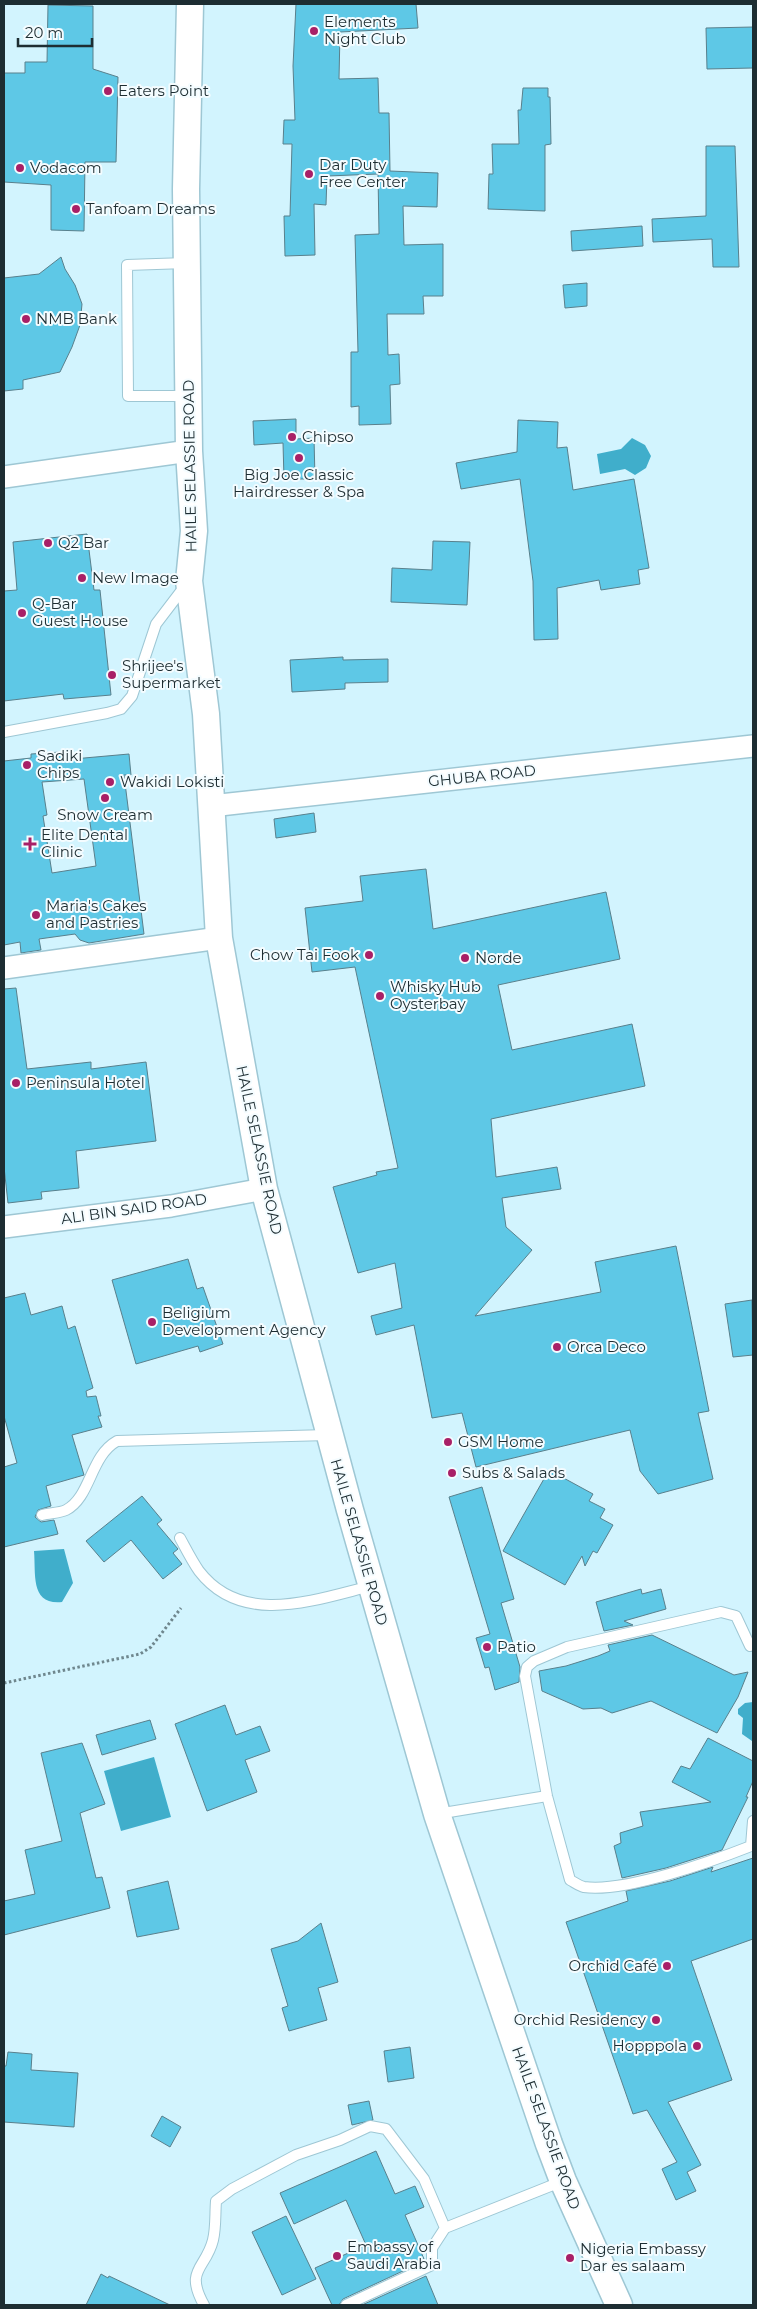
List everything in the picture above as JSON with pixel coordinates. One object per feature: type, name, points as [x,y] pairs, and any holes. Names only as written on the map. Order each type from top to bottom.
[{"type":"street","name":"HAILE SELASSIE ROAD","points":[[190,4],[187,263],[188,396],[194,531],[189,581],[206,714],[219,938],[264,1189],[329,1435],[437,1814],[563,2181],[619,2305]]},
{"type":"street","points":[[4,477],[189,451]]},
{"type":"street","name":"GHUBA ROAD","points":[[211,806],[753,746]]},
{"type":"street","points":[[4,968],[219,938]]},
{"type":"street","name":"ALI BIN SAID ROAD","points":[[4,1227],[171,1206],[264,1189]]},
{"type":"lane","points":[[187,263],[126,264],[128,396],[188,396]]},
{"type":"lane","points":[[4,732],[121,709],[132,696],[156,624],[189,581]]},
{"type":"lane","points":[[42,1515],[66,1510],[77,1499],[100,1456],[117,1441],[329,1435]]},
{"type":"lane","points":[[180,1538],[200,1571],[216,1587],[234,1598],[254,1604],[275,1606],[311,1601],[372,1585]]},
{"type":"lane","points":[[750,1646],[736,1616],[720,1612],[567,1648],[534,1660],[527,1667],[525,1676],[548,1796],[570,1880],[582,1887],[607,1886],[643,1880],[717,1859],[751,1846],[753,1821]]},
{"type":"lane","points":[[437,1814],[548,1796]]},
{"type":"lane","points":[[204,2305],[197,2292],[197,2269],[213,2241],[216,2201],[232,2189],[296,2155],[340,2140],[370,2126],[386,2129],[394,2138],[424,2179],[445,2228]]},
{"type":"lane","points":[[346,2305],[432,2265],[432,2248],[445,2228],[563,2181]]},
{"type":"path","points":[[4,1683],[140,1654],[156,1641],[181,1608]]},
{"type":"water","points":[[632,438],[645,445],[651,456],[646,468],[635,475],[625,469],[600,474],[597,454],[621,449]]},
{"type":"water","points":[[64,1549],[73,1583],[62,1602],[52,1602],[44,1599],[37,1587],[34,1551]]},
{"type":"water","points":[[753,1702],[752,1741],[742,1734],[743,1718],[738,1714],[738,1709],[745,1703]]},
{"type":"water","points":[[154,1757],[171,1817],[121,1831],[104,1771]]},
{"type":"building","points":[[296,4],[416,4],[418,28],[340,32],[339,79],[378,78],[379,113],[389,113],[390,171],[438,173],[437,207],[403,206],[404,245],[443,244],[443,296],[423,296],[424,314],[387,314],[388,355],[399,354],[400,384],[390,385],[391,424],[359,425],[359,406],[351,407],[351,352],[358,352],[355,235],[379,234],[378,174],[327,176],[326,205],[314,204],[315,255],[285,256],[284,216],[290,216],[292,144],[283,144],[284,120],[295,120],[293,66]]},
{"type":"building","points":[[48,5],[93,6],[93,69],[118,77],[116,162],[85,162],[84,231],[51,230],[51,185],[4,182],[4,73],[25,73],[25,62],[47,62]]},
{"type":"building","points":[[753,27],[753,68],[707,69],[706,28]]},
{"type":"building","points":[[523,88],[548,88],[548,97],[550,97],[551,144],[545,145],[545,211],[488,209],[489,174],[493,174],[492,144],[519,144],[518,110],[521,110]]},
{"type":"building","points":[[706,146],[735,146],[739,267],[713,267],[712,239],[653,242],[652,219],[706,216]]},
{"type":"building","points":[[642,226],[643,246],[572,251],[571,231]]},
{"type":"building","points":[[61,257],[82,304],[80,325],[72,347],[60,372],[23,380],[23,389],[4,391],[4,278],[39,274]]},
{"type":"building","points":[[587,283],[587,306],[565,308],[563,285]]},
{"type":"building","points":[[296,419],[296,439],[314,438],[315,479],[284,479],[283,443],[254,445],[253,421]]},
{"type":"building","points":[[518,420],[558,422],[557,448],[567,447],[573,490],[634,479],[649,568],[638,570],[640,584],[601,590],[599,580],[557,588],[558,639],[534,640],[533,581],[520,479],[461,489],[456,463],[517,452]]},
{"type":"building","points":[[87,534],[94,590],[100,590],[111,695],[64,699],[63,694],[4,701],[4,591],[17,590],[13,542]]},
{"type":"building","points":[[433,541],[470,542],[467,605],[391,602],[392,568],[432,570]]},
{"type":"building","points":[[343,657],[343,660],[388,659],[388,682],[345,683],[345,689],[292,692],[290,660]]},
{"type":"building","points":[[61,752],[62,760],[129,754],[131,775],[124,775],[144,934],[89,943],[80,940],[75,934],[39,939],[41,950],[21,953],[20,942],[4,945],[4,761],[31,758],[31,754]],"holes":[[[84,779],[96,866],[52,873],[43,816],[47,815],[42,782]]]},
{"type":"building","points":[[314,813],[316,832],[276,838],[274,819]]},
{"type":"building","points":[[426,869],[433,929],[606,892],[620,959],[498,985],[512,1050],[632,1024],[645,1086],[491,1119],[496,1177],[557,1167],[561,1189],[502,1198],[506,1227],[532,1250],[475,1316],[601,1292],[595,1262],[676,1246],[709,1411],[698,1413],[713,1479],[658,1494],[640,1471],[630,1430],[476,1467],[462,1413],[432,1418],[414,1325],[376,1335],[371,1316],[402,1308],[395,1263],[358,1273],[333,1187],[377,1175],[376,1172],[398,1168],[355,967],[312,972],[305,908],[363,901],[360,876]]},
{"type":"building","points":[[16,988],[27,1069],[91,1062],[91,1069],[146,1062],[156,1141],[76,1151],[79,1188],[41,1192],[42,1199],[8,1203],[4,1167],[4,989]]},
{"type":"building","name":"Beligium Development Agency","points":[[188,1259],[197,1289],[203,1287],[223,1344],[200,1352],[198,1346],[136,1364],[112,1280]]},
{"type":"building","points":[[25,1293],[31,1315],[62,1306],[68,1329],[75,1326],[93,1388],[86,1391],[87,1397],[96,1396],[101,1416],[98,1416],[102,1427],[72,1435],[84,1475],[46,1486],[51,1506],[38,1510],[35,1517],[41,1522],[54,1520],[58,1534],[4,1547],[4,1467],[17,1463],[4,1416],[4,1298]]},
{"type":"building","points":[[752,1300],[753,1355],[733,1357],[725,1304]]},
{"type":"building","points":[[549,1470],[593,1494],[589,1501],[605,1509],[600,1518],[613,1525],[597,1553],[593,1551],[585,1566],[582,1556],[565,1585],[503,1551]]},
{"type":"building","points":[[482,1487],[514,1599],[501,1603],[520,1667],[519,1682],[495,1690],[489,1667],[485,1668],[476,1638],[490,1634],[449,1497]]},
{"type":"building","points":[[142,1496],[162,1520],[157,1524],[178,1549],[173,1553],[182,1564],[163,1579],[131,1540],[104,1562],[86,1541]]},
{"type":"building","points":[[641,1589],[642,1594],[661,1589],[666,1609],[624,1621],[633,1625],[604,1631],[596,1602]]},
{"type":"building","points":[[652,1635],[734,1675],[748,1672],[738,1697],[717,1733],[651,1701],[612,1713],[601,1708],[583,1709],[542,1691],[539,1671],[566,1666],[598,1656],[610,1651],[608,1645]]},
{"type":"building","points":[[225,1705],[236,1735],[260,1726],[270,1751],[245,1760],[257,1792],[207,1811],[175,1724]]},
{"type":"building","points":[[150,1720],[156,1739],[102,1755],[96,1735]]},
{"type":"building","points":[[708,1738],[753,1761],[753,1781],[746,1797],[748,1797],[722,1850],[666,1868],[622,1878],[614,1846],[621,1843],[620,1833],[643,1826],[640,1812],[711,1802],[672,1782],[681,1766],[690,1769]]},
{"type":"building","points":[[82,1743],[105,1804],[80,1813],[96,1878],[102,1877],[110,1908],[4,1935],[4,1901],[35,1894],[25,1850],[62,1841],[41,1753]]},
{"type":"building","name":"Orchid Residency","points":[[753,1858],[753,1939],[691,1961],[732,2080],[668,2102],[701,2165],[687,2172],[696,2191],[676,2200],[662,2169],[677,2162],[647,2110],[633,2114],[566,1922],[628,1901],[626,1891],[670,1881],[713,1867],[711,1872]]},
{"type":"building","points":[[168,1881],[179,1929],[137,1937],[127,1891]]},
{"type":"building","points":[[321,1923],[338,1982],[318,1988],[327,2020],[289,2031],[282,2008],[288,2006],[271,1949],[298,1941]]},
{"type":"building","points":[[410,2047],[414,2078],[388,2082],[384,2051]]},
{"type":"building","points":[[8,2052],[32,2054],[31,2070],[78,2073],[74,2127],[4,2122],[4,2066],[6,2066]]},
{"type":"building","points":[[369,2101],[373,2120],[352,2125],[348,2105]]},
{"type":"building","points":[[162,2116],[181,2127],[170,2147],[151,2136]]},
{"type":"building","points":[[376,2151],[395,2194],[415,2186],[424,2207],[405,2215],[424,2259],[419,2261],[420,2263],[343,2299],[339,2305],[332,2305],[315,2268],[366,2245],[346,2200],[294,2224],[280,2193]]},
{"type":"building","points":[[286,2216],[316,2279],[282,2295],[252,2232]]},
{"type":"building","points":[[101,2274],[108,2278],[109,2276],[170,2305],[86,2305]]},
{"type":"building","points":[[426,2276],[438,2305],[362,2305]]},
{"type":"place","name":"Elements Night Club","points":[[314,31]]},
{"type":"place","name":"Eaters Point","points":[[108,91]]},
{"type":"place","name":"Vodacom","points":[[20,168]]},
{"type":"place","name":"Dar Duty Free Center","points":[[309,174]]},
{"type":"place","name":"Tanfoam Dreams","points":[[76,209]]},
{"type":"place","name":"NMB Bank","points":[[26,319]]},
{"type":"place","name":"Chipso","points":[[292,437]]},
{"type":"place","name":"Big Joe Classic Hairdresser & Spa","points":[[299,458]]},
{"type":"place","name":"Q2 Bar","points":[[48,543]]},
{"type":"place","name":"New Image","points":[[82,578]]},
{"type":"place","name":"Q-Bar Guest House","points":[[22,613]]},
{"type":"place","name":"Shrijee's Supermarket","points":[[112,675]]},
{"type":"place","name":"Sadiki Chips","points":[[27,765]]},
{"type":"place","name":"Wakidi Lokisti","points":[[110,782]]},
{"type":"place","name":"Snow Cream","points":[[105,798]]},
{"type":"place","name":"Elite Dental Clinic","points":[[30,844]]},
{"type":"place","name":"Maria's Cakes and Pastries","points":[[36,915]]},
{"type":"place","name":"Chow Tai Fook","points":[[369,955]]},
{"type":"place","name":"Norde","points":[[465,958]]},
{"type":"place","name":"Whisky Hub Oysterbay","points":[[380,996]]},
{"type":"place","name":"Peninsula Hotel","points":[[16,1083]]},
{"type":"place","name":"Beligium Development Agency","points":[[152,1322]]},
{"type":"place","name":"Orca Deco","points":[[557,1347]]},
{"type":"place","name":"GSM Home","points":[[448,1442]]},
{"type":"place","name":"Subs & Salads","points":[[452,1473]]},
{"type":"place","name":"Patio","points":[[487,1647]]},
{"type":"place","name":"Orchid Café","points":[[667,1966]]},
{"type":"place","name":"Orchid Residency","points":[[656,2020]]},
{"type":"place","name":"Hopppola","points":[[697,2046]]},
{"type":"place","name":"Embassy of Saudi Arabia","points":[[337,2256]]},
{"type":"place","name":"Nigeria Embassy Dar es salaam","points":[[570,2258]]}]
